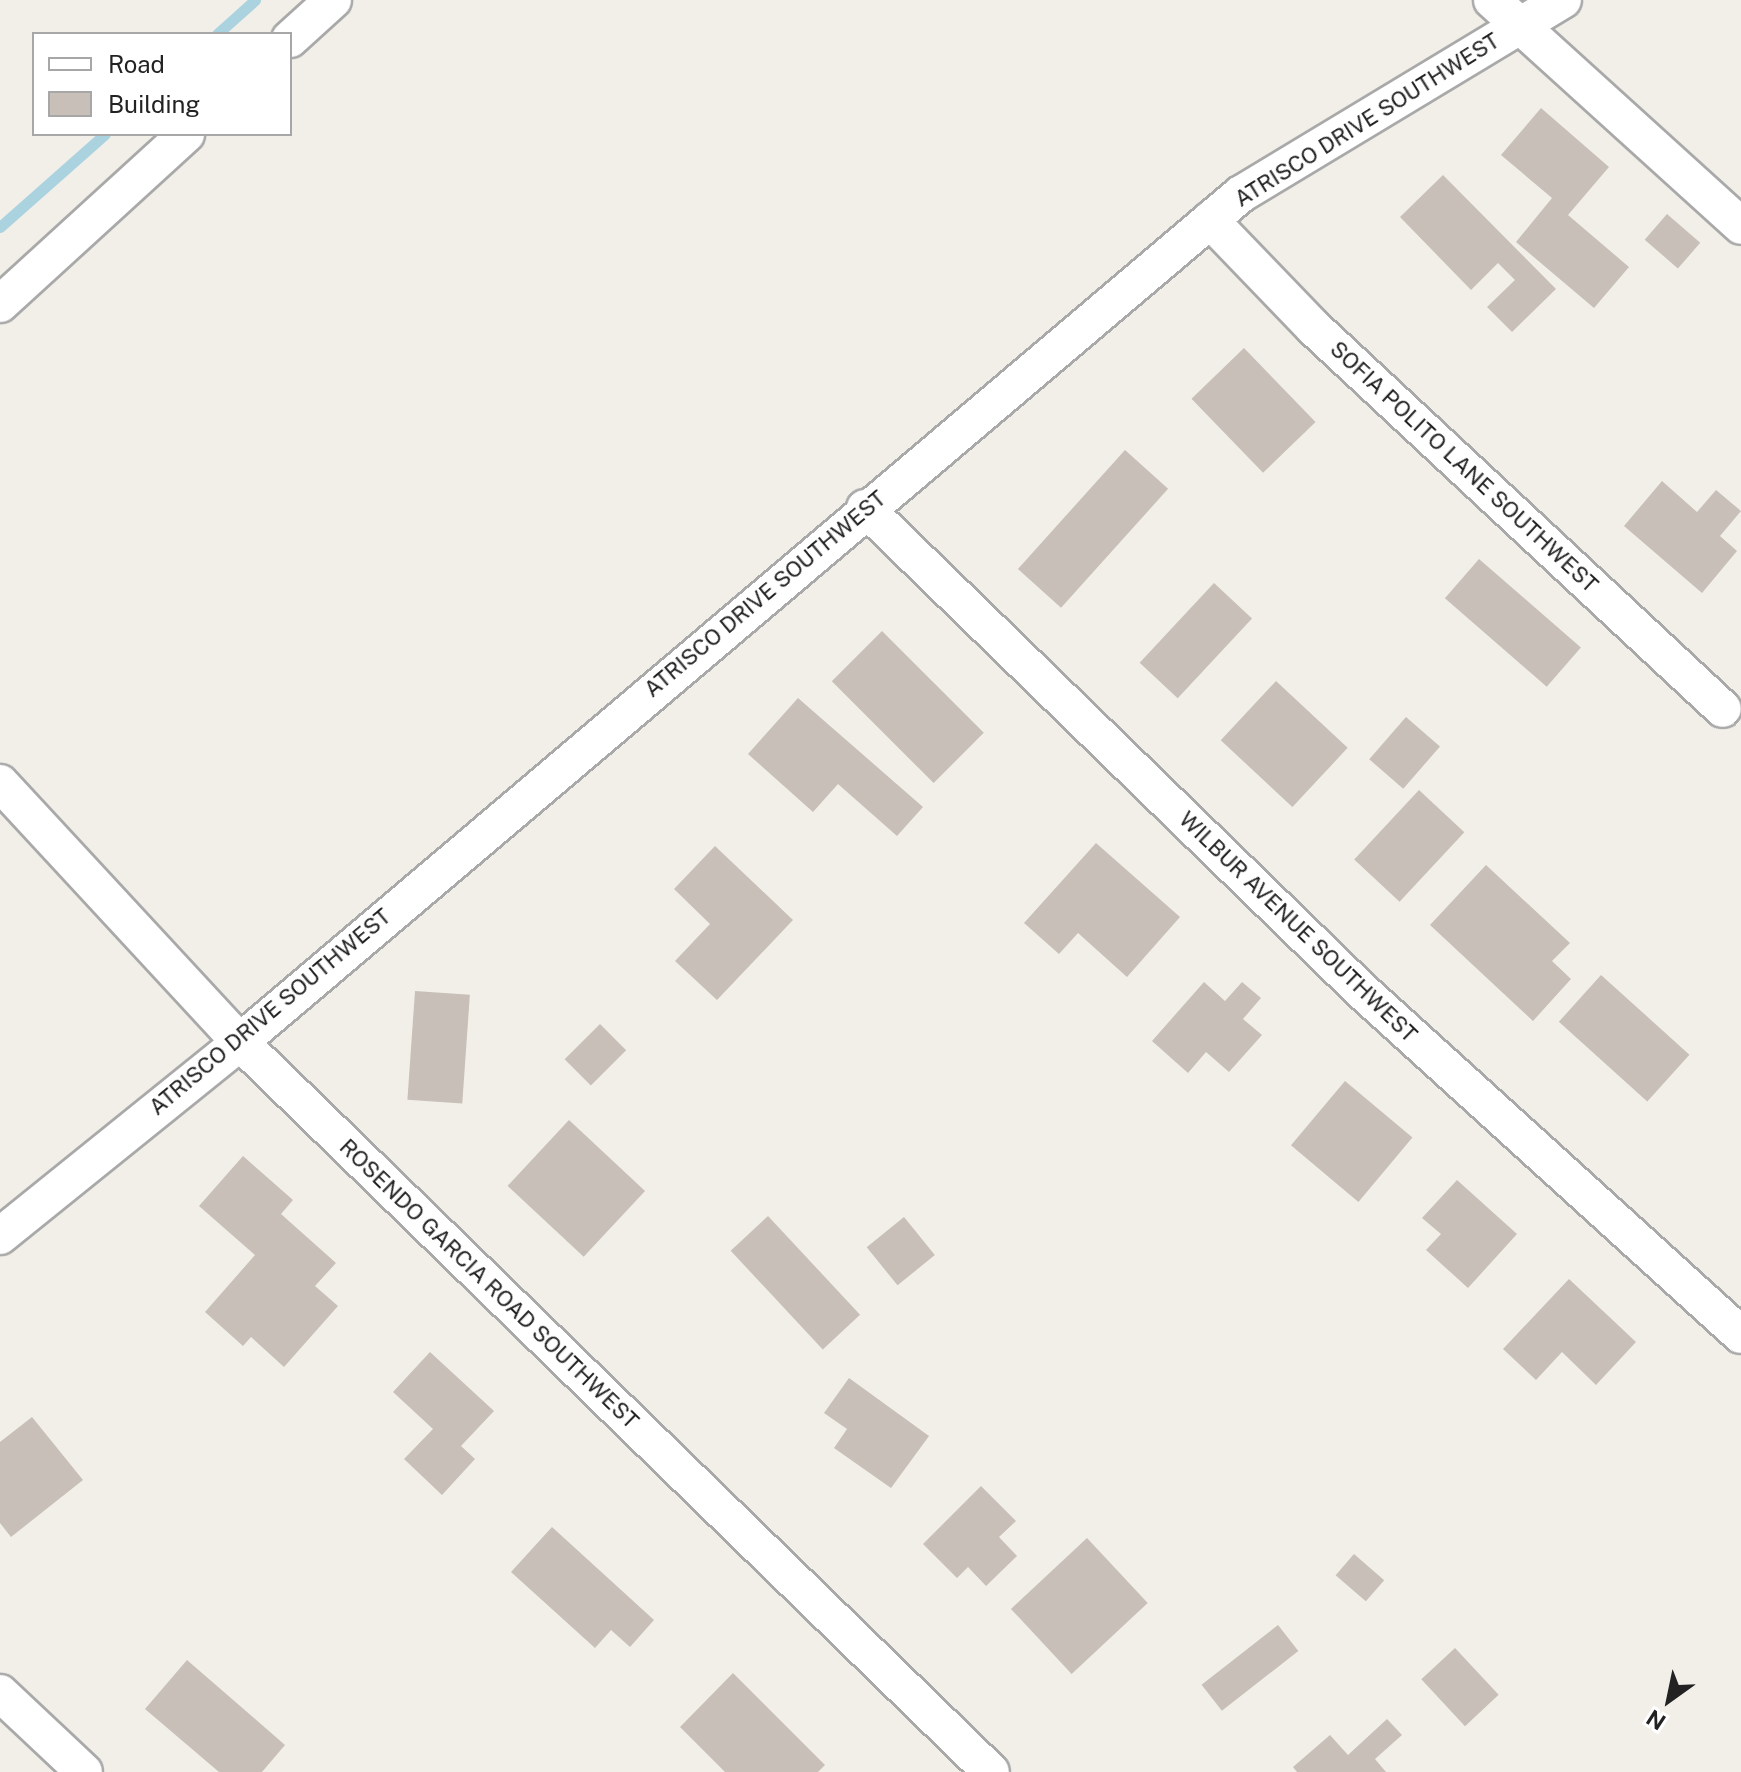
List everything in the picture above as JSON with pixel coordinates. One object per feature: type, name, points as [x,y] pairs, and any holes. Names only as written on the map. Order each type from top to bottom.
[{"type":"street","points":[[292,37],[333,0]]},
{"type":"street","points":[[1492,0],[1741,226]]},
{"type":"street","name":"ATRISCO DRIVE SOUTHWEST","points":[[0,1236],[240,1042],[865,508],[1241,194],[1563,0]]},
{"type":"street","points":[[0,304],[184,136]]},
{"type":"street","name":"SOFIA POLITO LANE SOUTHWEST","points":[[1210,220],[1313,327],[1723,709]]},
{"type":"street","name":"WILBUR AVENUE SOUTHWEST","points":[[865,508],[1361,990],[1741,1335]]},
{"type":"street","name":"ROSENDO GARCIA ROAD SOUTHWEST","points":[[0,783],[240,1042],[991,1772]]},
{"type":"street","points":[[0,1693],[84,1772]]},
{"type":"building","points":[[1541,108],[1609,167],[1568,215],[1629,267],[1594,308],[1516,242],[1552,198],[1501,155]]},
{"type":"building","points":[[1443,175],[1556,289],[1512,332],[1487,307],[1515,280],[1498,263],[1471,290],[1400,217]]},
{"type":"building","points":[[1667,214],[1700,243],[1678,269],[1645,240]]},
{"type":"building","points":[[1244,348],[1316,422],[1263,473],[1191,399]]},
{"type":"building","points":[[1125,450],[1168,489],[1061,608],[1018,569]]},
{"type":"building","points":[[1662,481],[1697,512],[1716,490],[1741,511],[1720,536],[1737,551],[1702,593],[1624,526]]},
{"type":"building","points":[[1479,559],[1581,648],[1547,687],[1445,598]]},
{"type":"building","points":[[1214,583],[1252,618],[1178,698],[1140,663]]},
{"type":"building","points":[[882,631],[984,733],[934,783],[832,681]]},
{"type":"building","points":[[1276,681],[1348,748],[1292,807],[1221,740]]},
{"type":"building","points":[[798,698],[923,807],[897,836],[838,784],[813,812],[748,754]]},
{"type":"building","points":[[1406,717],[1440,747],[1403,789],[1369,759]]},
{"type":"building","points":[[1419,790],[1464,832],[1400,902],[1354,859]]},
{"type":"building","points":[[1096,843],[1180,917],[1127,977],[1078,933],[1059,954],[1024,923]]},
{"type":"building","points":[[715,846],[793,920],[717,1000],[675,961],[710,924],[674,889]]},
{"type":"building","points":[[1486,865],[1570,943],[1552,961],[1571,979],[1533,1021],[1430,925]]},
{"type":"building","points":[[1601,975],[1689,1055],[1647,1101],[1559,1022]]},
{"type":"building","points":[[1204,982],[1225,1001],[1242,982],[1261,998],[1243,1019],[1262,1035],[1229,1072],[1206,1052],[1188,1073],[1152,1041]]},
{"type":"building","points":[[415,991],[470,995],[462,1104],[407,1100]]},
{"type":"building","points":[[600,1024],[626,1050],[591,1086],[565,1059]]},
{"type":"building","points":[[1345,1081],[1412,1138],[1358,1202],[1291,1145]]},
{"type":"building","points":[[569,1120],[645,1191],[584,1257],[508,1186]]},
{"type":"building","points":[[243,1156],[293,1200],[281,1214],[336,1263],[315,1286],[338,1306],[284,1367],[251,1337],[243,1346],[205,1312],[255,1255],[199,1206]]},
{"type":"building","points":[[1457,1180],[1517,1234],[1468,1288],[1426,1250],[1441,1234],[1422,1218]]},
{"type":"building","points":[[768,1216],[860,1315],[823,1350],[731,1251]]},
{"type":"building","points":[[904,1217],[935,1255],[898,1285],[867,1247]]},
{"type":"building","points":[[1569,1279],[1636,1342],[1596,1385],[1562,1352],[1536,1380],[1503,1349]]},
{"type":"building","points":[[430,1352],[494,1411],[461,1446],[475,1459],[442,1495],[404,1459],[433,1429],[393,1392]]},
{"type":"building","points":[[849,1378],[929,1436],[891,1488],[834,1448],[847,1429],[824,1413]]},
{"type":"building","points":[[32,1417],[83,1480],[11,1537],[0,1523],[0,1442]]},
{"type":"building","points":[[981,1486],[1016,1521],[999,1537],[1017,1556],[986,1586],[968,1567],[957,1578],[923,1544]]},
{"type":"building","points":[[552,1527],[654,1620],[630,1647],[611,1630],[595,1648],[511,1572]]},
{"type":"building","points":[[1087,1538],[1148,1603],[1072,1674],[1011,1609]]},
{"type":"building","points":[[1354,1554],[1384,1580],[1366,1601],[1336,1575]]},
{"type":"building","points":[[1278,1625],[1298,1651],[1222,1711],[1202,1685]]},
{"type":"building","points":[[1455,1648],[1499,1695],[1465,1726],[1421,1679]]},
{"type":"building","points":[[187,1660],[285,1745],[262,1772],[219,1772],[145,1709]]},
{"type":"building","points":[[733,1673],[825,1765],[818,1772],[725,1772],[680,1727]]},
{"type":"building","points":[[1387,1719],[1402,1735],[1375,1759],[1386,1772],[1297,1772],[1293,1767],[1330,1735],[1348,1755]]},
{"type":"waterway","points":[[219,32],[255,0]]},
{"type":"waterway","points":[[0,227],[103,136]]}]
